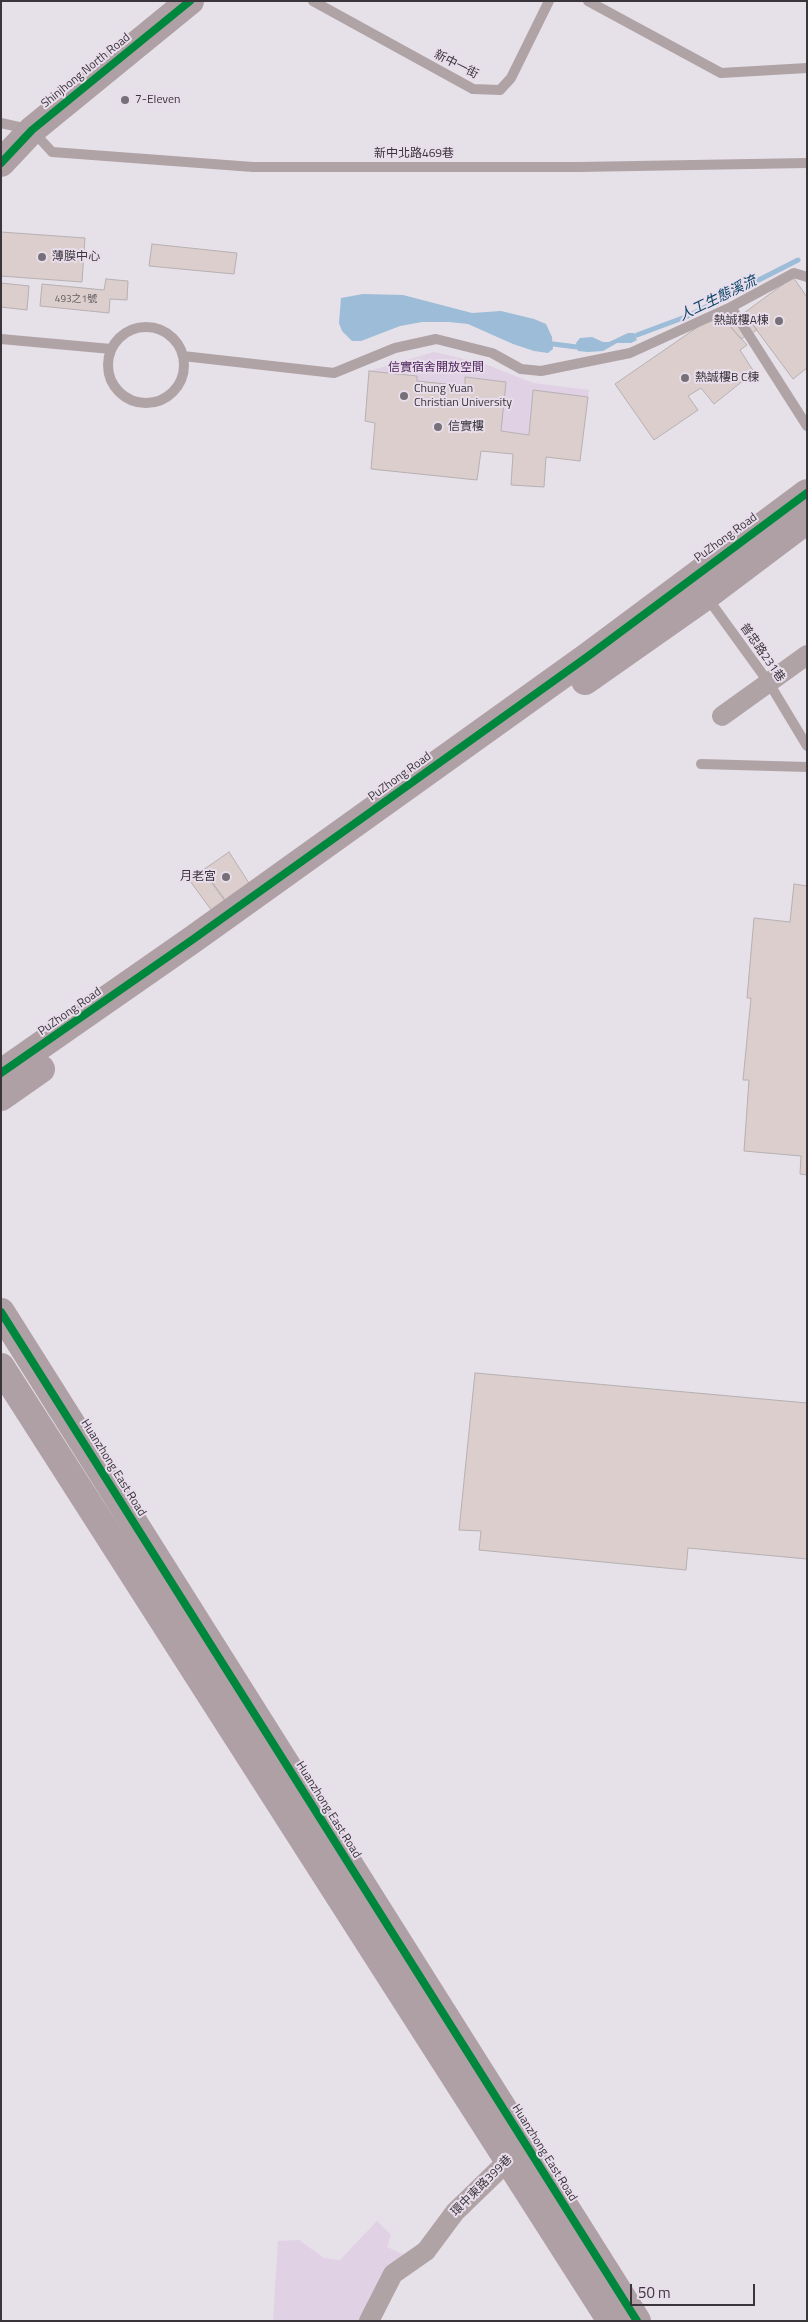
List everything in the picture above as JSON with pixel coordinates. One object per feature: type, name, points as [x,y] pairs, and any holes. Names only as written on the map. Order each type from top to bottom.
[{"type":"street","name":"Shinjhong North Road","points":[[1,162],[32,130],[190,1]]},
{"type":"street","name":"PuZhong Road","points":[[1,1097],[198,959],[699,586],[807,493]]},
{"type":"street","name":"PuZhong Road","points":[[1,1073],[192,940],[579,663],[807,520]]},
{"type":"street","points":[[722,716],[807,655]]},
{"type":"street","name":"Huanzhong East Road","points":[[1,1312],[516,2153],[611,2321]]},
{"type":"street","name":"Huanzhong East Road","points":[[1,1367],[516,2153],[637,2321]]},
{"type":"street","name":"環中東路399巷","points":[[369,2321],[393,2274],[426,2251],[455,2212],[516,2153]]},
{"type":"lane","name":"新中一街","points":[[314,1],[473,89],[500,90],[511,78],[549,1]]},
{"type":"lane","points":[[588,1],[721,72],[807,68]]},
{"type":"lane","points":[[1,123],[32,130]]},
{"type":"lane","name":"新中北路469巷","points":[[32,130],[52,152],[253,167],[580,167],[807,162]]},
{"type":"lane","points":[[183,356],[334,373],[395,348],[436,339],[492,353],[521,369],[541,371],[630,353],[731,307],[794,274],[807,277]]},
{"type":"lane","points":[[731,307],[807,426]]},
{"type":"lane","points":[[141,327],[154,327],[166,332],[176,340],[183,356],[182,377],[176,389],[167,398],[155,402],[143,404],[131,401],[120,394],[112,385],[108,373],[111,349],[118,338],[129,330],[141,327]]},
{"type":"lane","points":[[1,339],[111,349]]},
{"type":"lane","name":"普忠路231巷","points":[[699,586],[769,682],[807,746]]},
{"type":"lane","points":[[701,764],[807,768]]},
{"type":"green space","name":"信實宿舍開放空間","points":[[434,352],[485,364],[533,383],[589,390],[588,397],[533,390],[529,435],[501,431],[506,382],[465,377],[465,386],[417,381],[417,375],[369,371]]},
{"type":"green space","points":[[377,2221],[391,2235],[387,2247],[413,2259],[370,2321],[273,2321],[278,2241],[299,2240],[324,2258],[340,2260]]},
{"type":"water","points":[[363,294],[403,295],[472,313],[501,311],[534,319],[546,324],[552,337],[553,349],[548,353],[534,351],[468,324],[449,322],[422,322],[400,326],[361,341],[352,341],[342,331],[339,323],[341,298]]},
{"type":"water","points":[[628,333],[634,333],[637,340],[631,343],[617,343],[603,351],[578,351],[576,343],[580,338],[592,337],[603,342],[609,342]]},
{"type":"building","name":"薄膜中心","points":[[1,232],[85,238],[82,282],[1,276]]},
{"type":"building","points":[[152,244],[237,253],[234,274],[149,266]]},
{"type":"building","name":"熱誠樓A棟","points":[[793,277],[807,297],[807,368],[793,379],[744,313]]},
{"type":"building","name":"薄膜中心","points":[[106,279],[128,281],[127,300],[110,299],[109,313],[40,306],[42,284],[104,290]]},
{"type":"building","name":"薄膜中心","points":[[1,283],[29,286],[27,310],[1,307]]},
{"type":"building","name":"熱誠樓B C棟","points":[[718,313],[747,345],[740,350],[754,372],[714,404],[701,388],[688,396],[698,410],[654,440],[615,384]]},
{"type":"building","points":[[744,313],[757,330],[741,339],[728,324]]},
{"type":"building","name":"信實樓","points":[[369,371],[417,376],[417,381],[465,386],[465,377],[506,382],[501,431],[529,435],[533,390],[588,397],[580,461],[546,457],[544,487],[511,485],[513,454],[481,451],[477,480],[371,469],[375,423],[365,421]]},
{"type":"building","name":"月老宮","points":[[229,852],[249,883],[226,901],[203,870]]},
{"type":"building","points":[[204,872],[225,901],[212,911],[190,881]]},
{"type":"building","points":[[794,884],[807,886],[807,1175],[800,1174],[801,1156],[744,1151],[749,1080],[743,1080],[751,998],[747,998],[754,918],[790,922]]},
{"type":"building","points":[[475,1373],[807,1403],[807,1559],[688,1548],[686,1570],[479,1550],[481,1531],[459,1530]]},
{"type":"waterway","name":"人工生態溪流","points":[[637,335],[688,316],[798,260]]},
{"type":"waterway","name":"人工生態溪流","points":[[553,344],[577,347]]},
{"type":"cycle path","points":[[1,163],[32,130],[190,1]]},
{"type":"cycle path","points":[[1,1073],[192,940],[587,657],[807,493]]},
{"type":"cycle path","points":[[1,1312],[637,2321]]},
{"type":"place","name":"7-Eleven","points":[[125,100]]},
{"type":"place","name":"薄膜中心","points":[[42,257]]},
{"type":"place","name":"熱誠樓A棟","points":[[779,321]]},
{"type":"place","name":"熱誠樓B C棟","points":[[685,378]]},
{"type":"place","name":"Chung Yuan Christian University","points":[[404,396]]},
{"type":"place","name":"信實樓","points":[[438,427]]},
{"type":"place","name":"月老宮","points":[[226,877]]}]
